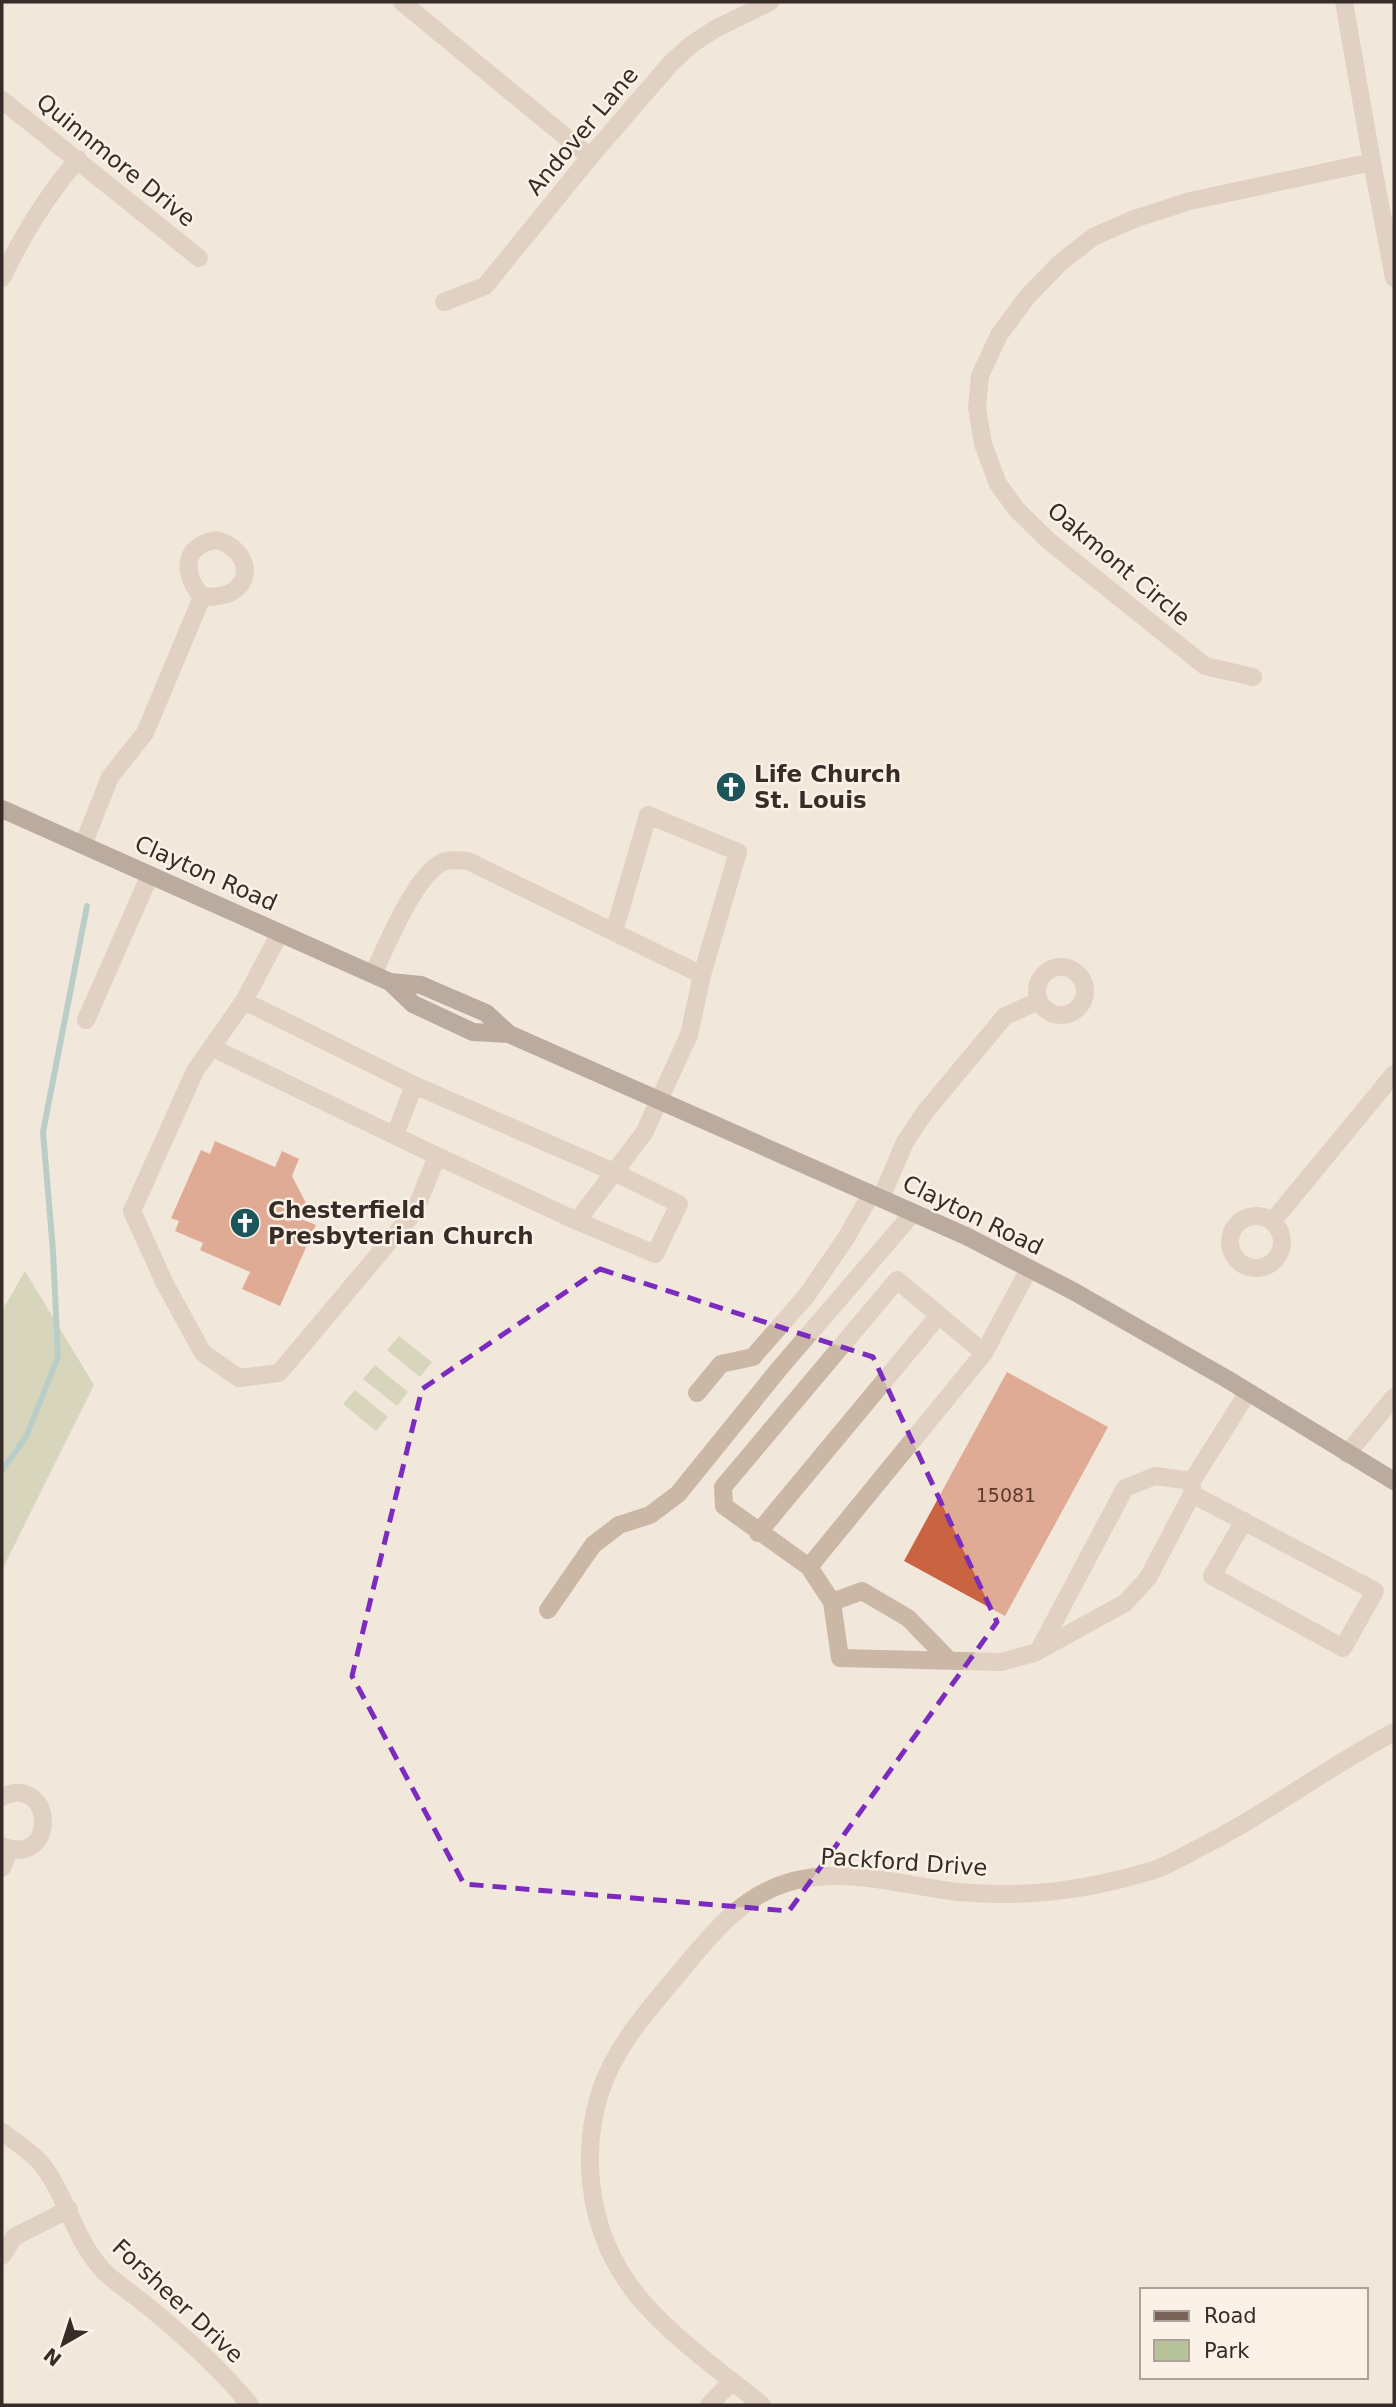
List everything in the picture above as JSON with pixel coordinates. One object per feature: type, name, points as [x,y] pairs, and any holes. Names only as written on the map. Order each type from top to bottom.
[{"type":"main road","name":"Clayton Road","points":[[2,809],[390,982],[421,985],[486,1013],[509,1034],[876,1196],[1030,1269],[1248,1392],[1394,1481]]},
{"type":"street","points":[[402,2],[590,157]]},
{"type":"street","name":"Andover Lane","points":[[444,302],[485,286],[671,63],[692,44],[735,17],[770,2]]},
{"type":"street","points":[[1345,2],[1371,162],[1394,278]]},
{"type":"street","name":"Quinnmore Drive","points":[[2,100],[199,258]]},
{"type":"street","points":[[2,278],[10,259],[62,177],[78,159]]},
{"type":"street","name":"Oakmont Circle","points":[[1253,677],[1205,666],[1050,542],[1017,510],[998,484],[983,444],[977,408],[980,376],[999,335],[1027,296],[1060,263],[1093,237],[1134,219],[1190,201],[1371,162]]},
{"type":"street","points":[[83,845],[110,777],[145,733],[202,597]]},
{"type":"street","points":[[577,1221],[644,1133],[689,1035],[702,975],[738,852],[648,815],[614,932]]},
{"type":"street","points":[[373,974],[405,908],[428,871],[446,861],[468,861],[702,975]]},
{"type":"street","points":[[86,1020],[150,875]]},
{"type":"street","points":[[280,933],[244,1001],[195,1071],[132,1211],[165,1284],[203,1353],[239,1378],[279,1373],[415,1211],[437,1156]]},
{"type":"street","points":[[213,1048],[437,1156],[655,1254],[679,1204],[614,1172],[414,1085],[244,1001]]},
{"type":"street","points":[[696,1393],[721,1364],[753,1357],[789,1316],[815,1284],[876,1196],[905,1142],[925,1112],[1005,1016],[1039,1001]]},
{"type":"street","points":[[1272,1222],[1394,1074]]},
{"type":"street","points":[[395,1135],[414,1085]]},
{"type":"street","points":[[548,1610],[593,1545],[619,1525],[650,1515],[678,1494],[779,1369],[913,1213]]},
{"type":"street","points":[[809,1566],[984,1353],[1030,1269]]},
{"type":"street","points":[[984,1353],[897,1280],[723,1487],[724,1506],[758,1533],[809,1566],[832,1602],[840,1658],[1001,1662],[1039,1650],[1125,1603],[1148,1578],[1192,1488],[1248,1392]]},
{"type":"street","points":[[758,1533],[939,1315]]},
{"type":"street","points":[[1348,1454],[1394,1396]]},
{"type":"street","points":[[1039,1650],[1125,1488],[1155,1476],[1192,1488],[1244,1521],[1375,1591],[1343,1648],[1212,1576],[1244,1521]]},
{"type":"street","points":[[832,1602],[862,1591],[908,1618],[950,1661]]},
{"type":"street","name":"Packford Drive","points":[[762,2405],[676,2334],[626,2280],[604,2239],[594,2207],[590,2168],[592,2132],[601,2090],[622,2046],[660,1996],[729,1915],[765,1891],[795,1880],[836,1876],[903,1882],[957,1892],[1050,1893],[1097,1886],[1153,1871],[1225,1835],[1394,1732]]},
{"type":"street","points":[[2,1797],[17,1793],[26,1795],[40,1807],[44,1816],[41,1834],[36,1842],[19,1850],[6,1847],[2,1868]]},
{"type":"street","name":"Forsheer Drive","points":[[2,2132],[46,2169],[69,2209],[79,2238],[102,2269],[183,2336],[250,2405]]},
{"type":"street","points":[[2,2256],[14,2236],[69,2209]]},
{"type":"street","points":[[709,2405],[732,2381]]},
{"type":"highlighted area","points":[[600,1269],[873,1357],[997,1622],[789,1911],[464,1884],[352,1676],[422,1389]]},
{"type":"green space","points":[[25,1271],[94,1385],[2,1570],[2,1311]]},
{"type":"green space","points":[[399,1336],[432,1362],[420,1377],[387,1350]]},
{"type":"green space","points":[[375,1365],[408,1392],[397,1406],[363,1379]]},
{"type":"green space","points":[[355,1390],[388,1417],[376,1431],[343,1404]]},
{"type":"building","name":"Chesterfield Presbyterian Church","points":[[215,1141],[275,1167],[282,1151],[299,1159],[292,1176],[307,1205],[301,1219],[316,1225],[280,1306],[242,1289],[250,1272],[200,1250],[203,1243],[175,1231],[179,1221],[171,1218],[201,1150],[210,1154]]},
{"type":"building","points":[[1007,1372],[1108,1427],[1005,1616],[904,1561]]},
{"type":"waterway","points":[[2,1470],[26,1437],[58,1357],[43,1132],[87,906]]},
{"type":"place","name":"Life Church St. Louis","points":[[731,787]]},
{"type":"place","name":"Chesterfield Presbyterian Church","points":[[245,1223]]}]
